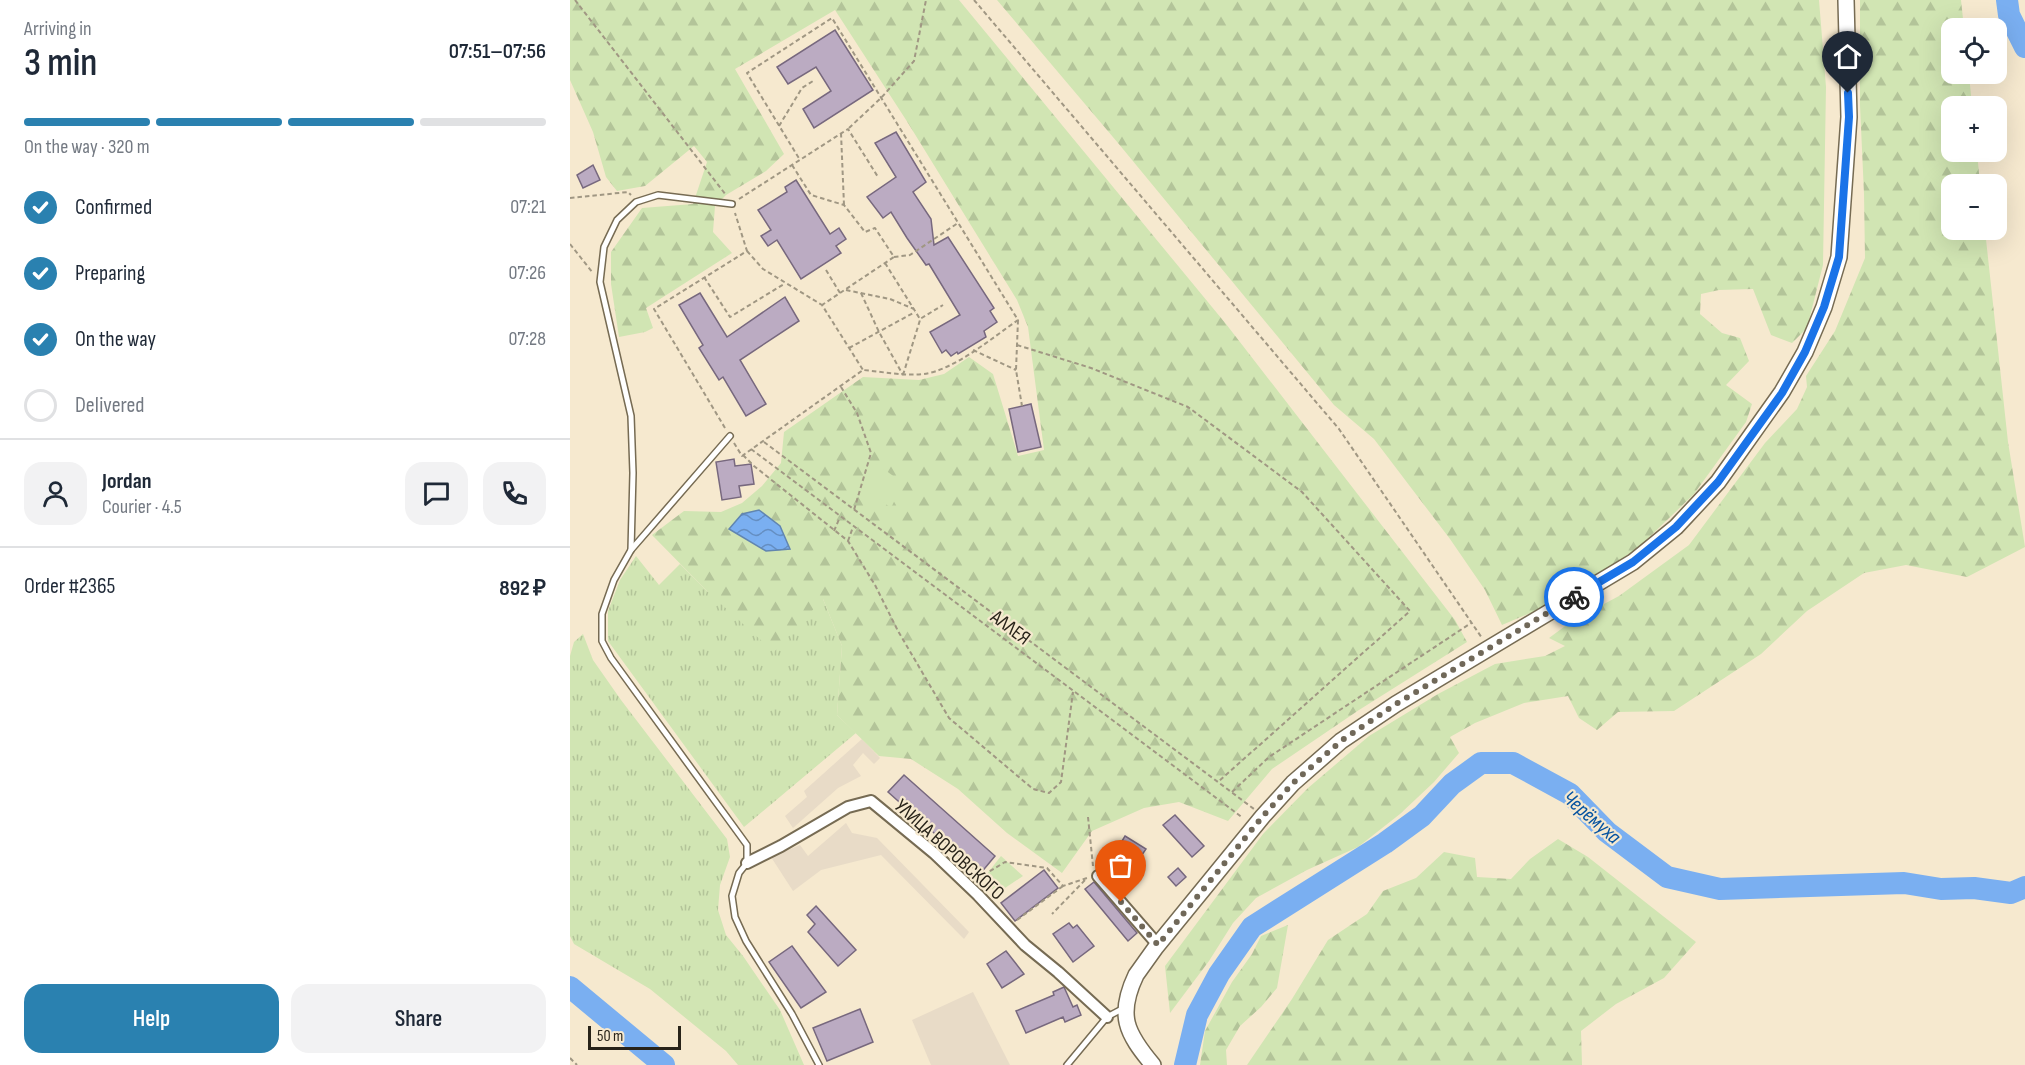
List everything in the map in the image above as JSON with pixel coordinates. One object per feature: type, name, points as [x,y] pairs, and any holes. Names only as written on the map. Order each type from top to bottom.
[{"type":"main road","points":[[1153,1065],[1140,1050],[1127,1027],[1124,1008],[1136,975],[1259,821],[1293,783],[1341,741],[1396,704],[1633,562],[1676,527],[1718,482],[1782,393],[1805,352],[1824,307],[1839,257],[1849,117],[1846,0]]},
{"type":"street","name":"УЛИЦА ВОРОВСКОГО","points":[[747,862],[781,846],[848,807],[870,801],[934,853],[1008,927],[1107,1017]]},
{"type":"street","points":[[1098,876],[1158,945]]},
{"type":"lane","points":[[631,550],[633,473],[631,417],[600,282],[604,247],[617,220],[636,202],[658,195],[732,204]]},
{"type":"lane","points":[[730,436],[631,550],[614,580],[602,614],[602,641],[611,658],[747,844],[747,862],[739,873],[732,896],[735,917],[746,941],[792,1014],[819,1065]]},
{"type":"lane","points":[[1066,1065],[1107,1017],[1124,1008]]},
{"type":"path","points":[[575,0],[732,204],[747,251],[763,270],[822,305],[863,370]]},
{"type":"path","points":[[732,204],[848,129],[881,98],[915,61],[926,0]]},
{"type":"path","points":[[974,0],[1339,429],[1489,648]]},
{"type":"path","points":[[800,160],[747,73],[832,18],[1018,320],[1016,370],[1022,406]]},
{"type":"path","points":[[779,126],[802,88],[813,81]]},
{"type":"path","points":[[848,129],[878,177]]},
{"type":"path","points":[[841,133],[844,205]]},
{"type":"path","points":[[792,165],[811,195],[844,205],[865,232],[875,228],[894,257]]},
{"type":"path","points":[[570,198],[628,192],[636,202]]},
{"type":"path","points":[[822,305],[894,257],[910,255],[958,224]]},
{"type":"path","points":[[570,244],[600,282]]},
{"type":"path","points":[[747,251],[654,309],[742,456],[848,541],[949,718],[1033,789],[1049,792],[1061,782],[1073,690]]},
{"type":"path","points":[[885,263],[920,319]]},
{"type":"path","points":[[826,270],[840,293]]},
{"type":"path","points":[[704,278],[729,317],[785,283]]},
{"type":"path","points":[[846,290],[890,299],[915,310]]},
{"type":"path","points":[[861,292],[879,332],[903,375]]},
{"type":"path","points":[[903,375],[920,319],[943,305]]},
{"type":"path","points":[[849,348],[915,310]]},
{"type":"path","points":[[743,455],[863,370],[903,375],[926,374],[946,368],[1018,320]]},
{"type":"path","points":[[1017,345],[1091,368],[1188,407],[1302,492],[1410,611],[1218,782]]},
{"type":"path","points":[[973,351],[1016,370]]},
{"type":"path","points":[[841,386],[857,413],[871,453],[854,510]]},
{"type":"path","name":"АЛЛЕЯ","points":[[763,441],[1232,792],[1259,821]]},
{"type":"path","name":"АЛЛЕЯ","points":[[752,449],[1073,690],[1259,821]]},
{"type":"path","points":[[834,531],[840,516]]},
{"type":"path","points":[[848,541],[854,526]]},
{"type":"path","points":[[1232,792],[1269,758],[1472,622]]},
{"type":"path","points":[[1052,914],[1093,869],[1088,817]]},
{"type":"path","points":[[968,885],[1005,862],[1047,868],[1063,886]]},
{"type":"path","points":[[1008,927],[1063,886],[1086,878]]},
{"type":"path","points":[[570,1058],[574,1064]]},
{"type":"shaded area","points":[[862,739],[880,758],[874,764],[863,753],[853,765],[861,776],[838,788],[793,828],[785,816],[807,797],[804,791]]},
{"type":"shaded area","points":[[846,823],[852,833],[877,838],[969,932],[964,939],[881,855],[821,870],[793,891],[771,857],[800,845],[808,856]]},
{"type":"shaded area","points":[[973,992],[1010,1065],[931,1065],[912,1020]]},
{"type":"green space","points":[[570,0],[959,0],[1226,324],[1455,620],[1467,642],[1359,710],[1272,769],[1228,821],[1179,802],[1144,808],[1092,831],[1062,873],[1007,833],[958,789],[911,759],[879,756],[837,715],[842,646],[823,599],[774,652],[708,592],[652,535],[684,511],[721,512],[742,503],[762,486],[781,463],[784,432],[863,377],[919,380],[944,374],[969,357],[993,374],[1018,456],[1044,450],[1028,327],[1017,300],[835,10],[735,69],[784,154],[766,171],[726,195],[715,206],[713,232],[732,253],[646,308],[653,328],[645,332],[619,337],[611,284],[611,252],[642,208],[693,204],[707,162],[694,146],[645,186],[617,191],[606,177],[593,132],[570,80]]},
{"type":"green space","points":[[997,0],[1819,0],[1826,87],[1823,265],[1807,328],[1792,343],[1771,335],[1753,289],[1719,290],[1701,294],[1700,314],[1722,333],[1740,338],[1749,361],[1726,385],[1752,404],[1746,422],[1694,494],[1638,548],[1556,602],[1502,625],[1485,590],[1450,539],[1374,439],[1334,405]]},
{"type":"green space","points":[[1860,0],[1961,0],[1963,18],[1941,18],[1941,84],[1970,84],[1971,96],[1941,96],[1941,162],[1978,162],[1979,174],[1941,174],[1941,240],[1986,240],[2008,442],[2025,547],[1967,577],[1906,565],[1864,573],[1807,611],[1761,654],[1674,711],[1618,712],[1597,730],[1579,718],[1568,696],[1524,703],[1475,723],[1450,737],[1459,753],[1434,782],[1400,814],[1358,847],[1307,870],[1256,898],[1233,923],[1209,961],[1170,1013],[1165,966],[1263,834],[1308,788],[1369,736],[1438,694],[1495,664],[1545,656],[1565,646],[1549,638],[1572,621],[1619,596],[1689,545],[1765,443],[1797,409],[1807,387],[1806,376],[1835,331],[1865,258],[1860,105]]},
{"type":"green space","points":[[874,462],[903,483],[891,508],[864,488]]},
{"type":"green space","points":[[636,556],[659,585],[680,564],[708,592],[823,599],[842,646],[837,715],[856,733],[744,827],[608,641],[608,611],[620,580]]},
{"type":"green space","points":[[583,634],[593,660],[621,700],[727,839],[730,857],[720,885],[718,910],[726,935],[780,1010],[804,1065],[738,1065],[726,1051],[650,989],[574,944],[570,936],[570,656],[574,642]]},
{"type":"green space","points":[[1558,839],[1588,857],[1696,942],[1664,978],[1616,1004],[1581,1031],[1582,1065],[1247,1065],[1292,999],[1328,940],[1367,914],[1383,891],[1416,878],[1444,852],[1475,858],[1477,877],[1511,879],[1530,859]]},
{"type":"green space","points":[[1001,856],[1023,876],[996,894],[983,879]]},
{"type":"green space","points":[[1288,925],[1277,988],[1240,1026],[1226,1050],[1227,1065],[1200,1065],[1205,1031],[1232,982],[1252,954],[1261,936]]},
{"type":"water","points":[[759,510],[780,526],[790,549],[766,551],[729,529],[742,514]]},
{"type":"building","points":[[835,30],[873,90],[814,128],[803,109],[831,91],[816,67],[788,84],[777,67]]},
{"type":"building","points":[[896,132],[926,182],[913,192],[931,219],[934,245],[948,237],[994,308],[990,311],[997,322],[984,331],[986,337],[951,356],[946,350],[942,353],[930,332],[960,315],[929,264],[926,265],[891,212],[883,218],[867,197],[896,177],[875,143]]},
{"type":"building","points":[[593,165],[600,180],[583,188],[577,175]]},
{"type":"building","points":[[796,180],[830,234],[839,228],[846,239],[836,246],[841,253],[801,279],[777,240],[768,246],[761,236],[771,230],[758,210],[787,192],[785,187]]},
{"type":"building","points":[[700,293],[727,337],[785,297],[799,321],[740,360],[766,404],[746,416],[723,377],[719,380],[699,348],[703,345],[679,305]]},
{"type":"building","points":[[1031,404],[1041,447],[1018,452],[1009,409]]},
{"type":"building","points":[[734,459],[735,466],[751,464],[754,484],[739,486],[741,497],[722,500],[716,462]]},
{"type":"building","points":[[904,775],[995,856],[980,874],[888,792]]},
{"type":"building","points":[[1175,815],[1204,846],[1192,857],[1163,825]]},
{"type":"building","points":[[1125,836],[1146,849],[1135,865],[1116,851]]},
{"type":"building","points":[[1178,868],[1186,877],[1176,886],[1168,877]]},
{"type":"building","points":[[1044,870],[1058,888],[1015,921],[1001,903]]},
{"type":"building","points":[[1094,882],[1137,933],[1128,941],[1085,889]]},
{"type":"building","points":[[816,906],[856,950],[838,966],[808,932],[815,924],[807,915]]},
{"type":"building","points":[[1069,923],[1073,928],[1077,925],[1094,946],[1073,962],[1053,934]]},
{"type":"building","points":[[792,946],[826,992],[801,1008],[769,962]]},
{"type":"building","points":[[1006,951],[1024,974],[1002,988],[987,964]]},
{"type":"building","points":[[1064,987],[1073,1007],[1077,1005],[1081,1015],[1065,1022],[1063,1017],[1026,1033],[1016,1011],[1054,995],[1053,992]]},
{"type":"building","points":[[860,1009],[873,1042],[827,1061],[813,1028]]},
{"type":"waterway","name":"Черёмуха","points":[[2007,0],[2009,15],[2025,47]]},
{"type":"waterway","name":"Черёмуха","points":[[1185,1065],[1197,1015],[1219,974],[1252,927],[1385,843],[1422,816],[1452,784],[1481,763],[1513,763],[1570,794],[1607,832],[1667,877],[1720,889],[1904,883],[1941,889],[1974,888],[2011,893],[2025,887]]},
{"type":"waterway","name":"Черёмуха","points":[[570,987],[664,1065]]},
{"type":"way so far","points":[[1121,902],[1158,945],[1263,816],[1293,783],[1341,741],[1396,704],[1574,597]]},
{"type":"route","points":[[1574,597],[1633,562],[1676,527],[1718,482],[1782,393],[1805,352],[1824,307],[1839,257],[1849,117],[1848,93]]}]
